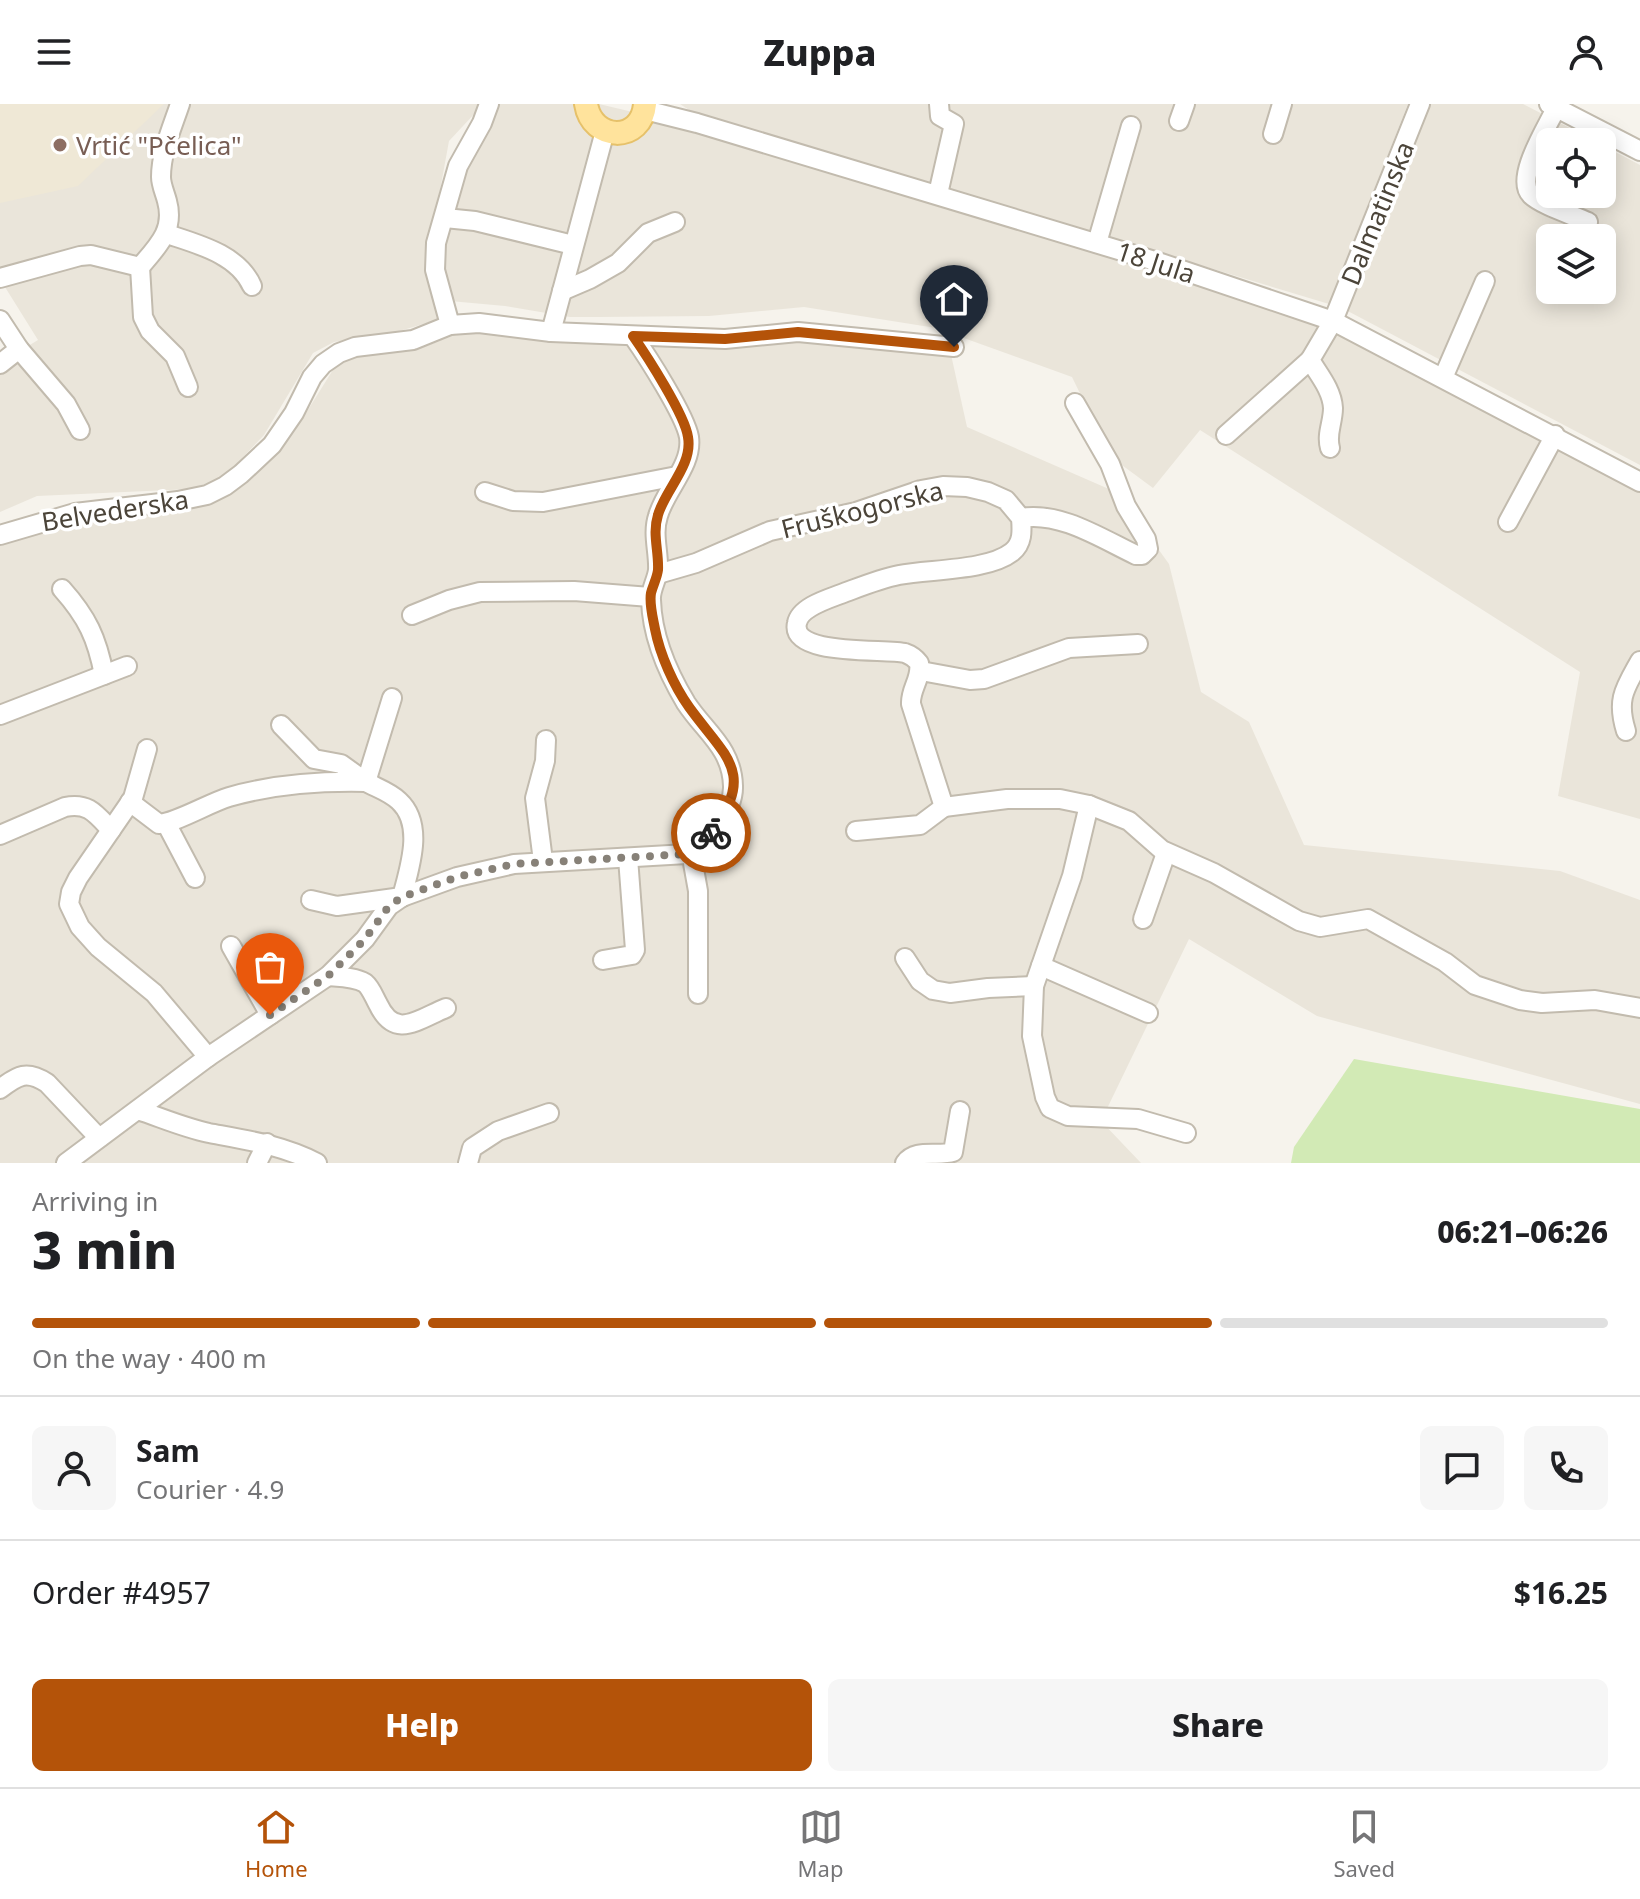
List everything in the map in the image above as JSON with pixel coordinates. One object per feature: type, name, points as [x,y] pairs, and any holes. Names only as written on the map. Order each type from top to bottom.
[{"type":"main road","points":[[582,107],[591,120],[605,131],[622,133],[636,125],[645,107]]},
{"type":"street","points":[[180,104],[163,154],[161,180],[168,205],[167,234],[140,267],[143,317],[150,331],[175,356],[188,387]]},
{"type":"street","points":[[489,104],[458,166],[436,243],[435,270],[450,325],[479,323],[551,332],[725,339],[798,332],[954,347]]},
{"type":"street","points":[[938,194],[954,124],[940,116],[939,104]]},
{"type":"street","points":[[1273,134],[1282,104]]},
{"type":"street","name":"Dalmatinska","points":[[1226,435],[1310,360],[1333,321],[1420,104]]},
{"type":"street","points":[[1588,222],[1531,196],[1525,185],[1528,167],[1552,106],[1640,151]]},
{"type":"street","name":"18 Jula","points":[[645,107],[1097,243],[1333,321],[1640,482]]},
{"type":"street","points":[[1097,243],[1131,126]]},
{"type":"street","points":[[551,332],[605,131]]},
{"type":"street","points":[[445,218],[475,221],[573,245]]},
{"type":"street","points":[[562,291],[618,263],[648,233],[675,222]]},
{"type":"street","points":[[167,234],[215,251],[232,262],[252,286]]},
{"type":"street","points":[[0,278],[91,255],[140,267]]},
{"type":"street","points":[[1443,378],[1485,281]]},
{"type":"street","name":"Belvederska","points":[[0,535],[75,513],[178,501],[216,491],[241,474],[272,445],[323,364],[355,347],[413,340],[450,325]]},
{"type":"street","points":[[0,364],[7,336]]},
{"type":"street","points":[[7,336],[66,404],[80,430]]},
{"type":"street","points":[[311,900],[337,906],[402,897],[485,869],[543,861],[671,856],[691,852],[705,839],[730,804],[733,795],[731,771],[719,742],[679,690],[661,650],[650,597],[658,574],[657,517],[688,453],[689,439],[686,427],[633,336]]},
{"type":"street","points":[[1310,360],[1331,398],[1330,448]]},
{"type":"street","points":[[944,807],[911,704],[911,694],[921,671],[915,658],[906,654],[850,651],[805,641],[797,633],[798,619],[823,601],[872,582],[898,575],[973,565],[1009,554],[1021,538],[1021,518],[1032,516],[1056,520],[1142,555],[1148,549],[1146,539],[1126,506],[1110,464],[1075,403]]},
{"type":"street","points":[[1508,522],[1555,435]]},
{"type":"street","points":[[485,492],[513,501],[543,502],[677,476]]},
{"type":"street","name":"Fruškogorska","points":[[658,574],[696,563],[770,531],[856,512],[921,490],[943,486],[988,492],[1006,500],[1021,518]]},
{"type":"street","points":[[62,589],[80,610],[93,634],[99,647],[104,675]]},
{"type":"street","points":[[412,615],[480,592],[574,591],[650,597]]},
{"type":"street","points":[[921,671],[970,680],[984,679],[1069,648],[1138,644]]},
{"type":"street","points":[[1626,731],[1620,703],[1640,661]]},
{"type":"street","points":[[0,715],[127,666]]},
{"type":"street","points":[[366,782],[392,698]]},
{"type":"street","points":[[66,1163],[208,1057],[328,976],[365,939],[389,906],[402,897],[413,843],[409,816],[402,803],[341,764],[314,759],[281,725]]},
{"type":"street","points":[[543,861],[535,798],[545,761],[546,740]]},
{"type":"street","points":[[147,749],[130,802],[71,892],[69,904],[73,915],[98,947],[162,1002],[208,1057]]},
{"type":"street","points":[[130,802],[154,822],[166,823],[198,808],[246,793],[292,784],[366,782]]},
{"type":"street","points":[[856,831],[920,825],[944,807],[1007,799],[1060,799],[1089,805],[1129,821],[1166,853],[1214,873],[1310,925],[1334,926],[1359,919],[1376,922],[1445,962],[1475,985],[1520,1000],[1542,1003],[1595,1000],[1640,1008]]},
{"type":"street","points":[[0,835],[76,805],[92,810],[111,830]]},
{"type":"street","points":[[1089,805],[1072,876],[1034,986],[1032,1036],[1045,1097],[1050,1108],[1068,1116],[1138,1119],[1186,1133]]},
{"type":"street","points":[[166,823],[195,878]]},
{"type":"street","points":[[691,852],[698,891],[698,994]]},
{"type":"street","points":[[1143,919],[1166,853]]},
{"type":"street","points":[[603,960],[632,955],[635,950],[628,858]]},
{"type":"street","points":[[231,946],[270,1015]]},
{"type":"street","points":[[905,958],[920,981],[933,990],[950,993],[1034,986]]},
{"type":"street","points":[[1041,966],[1148,1013]]},
{"type":"street","points":[[328,976],[362,981],[369,987],[385,1019],[391,1023],[408,1023],[446,1008]]},
{"type":"street","points":[[0,1089],[17,1076],[27,1074],[38,1077],[99,1138]]},
{"type":"street","points":[[138,1110],[207,1133],[267,1143],[317,1163]]},
{"type":"street","points":[[905,1163],[916,1154],[953,1152],[960,1111]]},
{"type":"street","points":[[468,1163],[472,1148],[498,1131],[549,1113]]},
{"type":"street","points":[[257,1163],[267,1143]]},
{"type":"shaded area","points":[[0,104],[479,104],[477,111],[449,141],[432,234],[444,318],[396,332],[334,342],[313,353],[264,435],[224,477],[191,489],[37,496],[0,512],[0,363],[38,340],[0,279]]},
{"type":"shaded area","name":"Vrtić \"Pčelica\"","points":[[0,104],[164,104],[78,186],[0,203]]},
{"type":"shaded area","points":[[498,104],[599,104],[675,122],[1352,329],[1640,483],[1640,819],[1558,796],[1580,672],[1200,430],[1153,488],[1111,457],[1072,377],[936,328],[804,307],[709,316],[570,317],[450,301],[441,249],[472,146]]},
{"type":"shaded area","points":[[680,104],[1408,104],[1329,304],[692,112]]},
{"type":"shaded area","points":[[1430,104],[1523,104],[1570,128],[1536,128],[1536,208],[1616,208],[1616,152],[1640,165],[1640,465],[1342,308]]},
{"type":"shaded area","points":[[467,330],[750,338],[950,350],[967,427],[1118,493],[1169,564],[1201,692],[1249,722],[1304,845],[1560,871],[1640,900],[1640,1104],[1317,1016],[1189,939],[1101,1121],[1141,1163],[0,1163],[0,532],[198,497],[241,478],[306,413],[341,357],[424,347]]},
{"type":"green space","points":[[1354,1059],[1640,1109],[1640,1163],[1291,1163],[1294,1147]]},
{"type":"way so far","points":[[270,1015],[328,976],[365,939],[389,906],[402,897],[457,877],[514,864],[687,854],[698,848],[711,833]]},
{"type":"place","name":"Vrtić \"Pčelica\"","points":[[60,145]]},
{"type":"route","points":[[711,833],[733,795],[731,771],[719,742],[679,690],[661,650],[650,597],[658,574],[657,517],[688,453],[689,439],[686,427],[659,376],[633,336],[725,339],[798,332],[954,347]]}]
